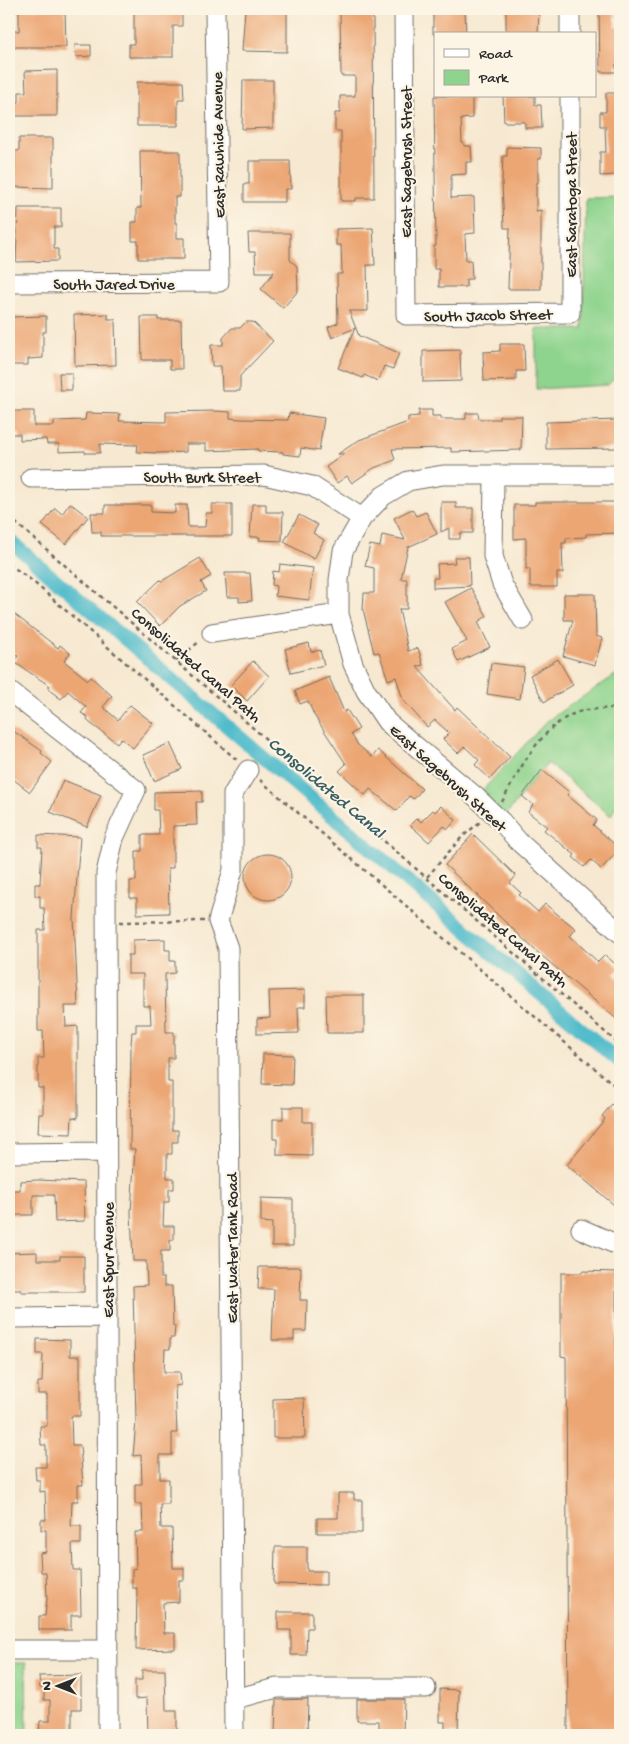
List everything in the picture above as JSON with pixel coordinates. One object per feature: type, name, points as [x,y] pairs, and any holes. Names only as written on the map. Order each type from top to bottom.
[{"type":"street","name":"East Rawhide Avenue","points":[[215,9],[219,282]]},
{"type":"street","name":"East Sagebrush Street","points":[[404,9],[406,315]]},
{"type":"street","points":[[570,9],[570,32]]},
{"type":"street","name":"East Saratoga Street","points":[[570,98],[570,313]]},
{"type":"street","name":"South Jared Drive","points":[[9,283],[219,282]]},
{"type":"street","name":"South Jacob Street","points":[[406,315],[570,313]]},
{"type":"street","name":"South Burk Street","points":[[31,478],[264,475],[312,486],[362,518]]},
{"type":"street","points":[[212,632],[339,614],[339,580],[344,551],[362,518],[383,496],[408,481],[443,475],[620,475]]},
{"type":"street","points":[[494,476],[493,556],[502,584],[522,620]]},
{"type":"street","name":"East Sagebrush Street","points":[[339,614],[353,664],[366,691],[387,722],[492,813],[518,841],[620,933]]},
{"type":"street","name":"East Spur Avenue","points":[[9,691],[136,790],[114,838],[108,856],[106,873],[108,1735]]},
{"type":"street","points":[[218,921],[233,870],[233,794],[248,770]]},
{"type":"street","name":"East Water Tank Road","points":[[218,921],[228,948],[234,1735]]},
{"type":"street","points":[[9,1153],[106,1152]]},
{"type":"street","points":[[581,1229],[620,1246]]},
{"type":"street","points":[[9,1318],[107,1317]]},
{"type":"street","points":[[9,1650],[107,1650]]},
{"type":"street","points":[[234,1699],[277,1688],[426,1688]]},
{"type":"path","name":"Consolidated Canal Path","points":[[9,517],[620,1045]]},
{"type":"path","points":[[9,564],[31,580],[248,770],[620,1090]]},
{"type":"path","points":[[176,661],[212,632]]},
{"type":"path","points":[[427,877],[462,837],[492,813],[502,802],[516,775],[538,745],[556,726],[582,711],[620,706]]},
{"type":"path","points":[[106,922],[218,921]]},
{"type":"green space","points":[[620,197],[620,373],[608,385],[536,389],[536,329],[583,329],[586,198]]},
{"type":"green space","points":[[617,674],[620,674],[620,797],[611,816],[548,763],[501,821],[476,797],[548,720]]},
{"type":"green space","points":[[9,1663],[26,1663],[27,1735],[9,1735]]},
{"type":"building","points":[[19,9],[65,9],[66,47],[12,47],[11,31],[19,31]]},
{"type":"building","points":[[245,9],[287,9],[287,52],[242,51]]},
{"type":"building","points":[[340,9],[373,9],[374,198],[356,198],[356,201],[341,201],[341,131],[335,131],[335,113],[340,113],[340,96],[355,96],[355,76],[341,76]]},
{"type":"building","points":[[433,9],[465,9],[466,32],[434,32],[433,34]]},
{"type":"building","points":[[506,9],[539,9],[538,32],[506,32]]},
{"type":"building","points":[[599,9],[615,9],[615,27],[620,27],[620,64],[616,64],[616,72],[600,72]]},
{"type":"building","points":[[134,10],[182,10],[182,26],[173,26],[173,57],[129,57],[129,44],[134,44]]},
{"type":"building","points":[[75,45],[91,45],[91,56],[76,57]]},
{"type":"building","points":[[57,70],[57,116],[11,116],[11,102],[19,102],[19,92],[26,92],[25,71]]},
{"type":"building","points":[[243,80],[273,80],[273,128],[242,129]]},
{"type":"building","points":[[137,82],[183,82],[184,99],[178,99],[178,126],[137,126]]},
{"type":"building","points":[[606,93],[620,93],[620,169],[616,169],[616,175],[600,176],[600,152],[606,152],[605,126],[600,126],[600,112],[606,112]]},
{"type":"building","points":[[434,98],[472,98],[472,118],[461,119],[462,143],[464,143],[464,146],[471,146],[472,162],[466,162],[466,174],[451,175],[451,198],[474,197],[475,233],[465,234],[466,260],[471,260],[472,279],[466,279],[466,287],[439,287],[439,269],[434,269],[434,246],[436,246]]},
{"type":"building","points":[[503,98],[535,98],[535,105],[541,105],[542,128],[525,128],[525,122],[504,122]]},
{"type":"building","points":[[19,138],[53,138],[53,188],[11,187],[11,169],[15,169],[15,151],[19,151]]},
{"type":"building","points":[[507,147],[541,148],[541,159],[538,159],[538,183],[536,183],[536,211],[541,210],[541,289],[508,289],[510,228],[504,228],[502,182],[503,156],[507,156]]},
{"type":"building","points":[[140,151],[180,151],[180,197],[175,197],[175,223],[177,223],[177,238],[184,238],[184,259],[138,259],[138,241],[132,241],[132,222],[137,222],[137,208],[141,208]]},
{"type":"building","points":[[249,161],[290,161],[291,189],[285,189],[285,202],[244,202],[244,184],[249,184]]},
{"type":"building","points":[[18,208],[61,208],[61,227],[54,227],[54,249],[58,249],[58,261],[16,262]]},
{"type":"building","points":[[373,228],[375,265],[367,265],[368,311],[349,311],[359,336],[399,353],[393,369],[384,366],[378,381],[364,375],[363,378],[338,368],[355,328],[332,338],[328,327],[338,323],[337,274],[342,274],[341,245],[336,245],[336,229]]},
{"type":"building","points":[[248,233],[290,233],[290,260],[297,266],[298,291],[283,308],[261,289],[274,272],[256,272],[255,252],[249,252]]},
{"type":"building","points":[[108,314],[108,319],[115,319],[116,365],[75,366],[74,315]]},
{"type":"building","points":[[46,316],[46,332],[43,332],[43,358],[28,359],[28,365],[9,365],[9,317]]},
{"type":"building","points":[[141,317],[158,317],[158,320],[181,320],[182,369],[170,369],[170,360],[142,360]]},
{"type":"building","points":[[246,322],[253,322],[273,341],[240,376],[240,391],[222,391],[221,366],[212,366],[211,345],[223,345],[223,338],[232,328],[240,328]]},
{"type":"building","points":[[500,344],[524,344],[525,371],[516,371],[516,380],[484,381],[483,352],[500,351]]},
{"type":"building","points":[[460,350],[461,381],[423,382],[423,351]]},
{"type":"building","points":[[59,373],[72,373],[72,390],[60,390]]},
{"type":"building","points":[[419,410],[432,410],[432,416],[441,416],[441,419],[466,419],[466,413],[478,413],[479,419],[499,419],[499,416],[522,416],[521,450],[451,452],[451,448],[392,449],[395,460],[374,468],[352,483],[347,476],[337,483],[326,467],[344,454],[338,454],[359,440],[408,422],[408,417],[419,416]]},
{"type":"building","points":[[9,411],[34,411],[34,426],[54,426],[54,421],[85,420],[86,413],[120,414],[119,421],[166,422],[166,412],[230,412],[230,418],[240,419],[288,420],[289,413],[324,418],[319,451],[301,448],[300,456],[283,454],[283,452],[258,451],[258,449],[206,451],[206,444],[186,444],[186,452],[157,453],[137,452],[138,445],[100,444],[100,453],[85,453],[85,451],[59,452],[59,444],[47,444],[46,439],[20,440],[20,434],[9,434]]},
{"type":"building","points":[[620,420],[620,448],[546,449],[546,422]]},
{"type":"building","points":[[441,502],[456,502],[456,508],[473,508],[473,533],[460,533],[460,539],[449,539],[449,528],[441,532]]},
{"type":"building","points":[[535,502],[620,502],[620,533],[586,534],[586,537],[566,538],[566,543],[562,543],[563,573],[557,573],[557,587],[530,587],[530,569],[526,569],[526,538],[514,539],[514,505],[535,505]]},
{"type":"building","points":[[70,503],[88,517],[66,544],[42,525],[55,508],[62,514]]},
{"type":"building","points":[[212,504],[232,504],[232,536],[101,536],[101,532],[92,532],[91,513],[105,513],[105,505],[151,505],[151,512],[175,513],[175,505],[187,505],[188,527],[205,527],[206,513],[212,513]]},
{"type":"building","points":[[252,504],[266,504],[266,512],[283,512],[282,541],[259,540],[260,537],[250,537]]},
{"type":"building","points":[[412,509],[416,516],[426,512],[437,534],[408,547],[401,579],[407,579],[407,609],[399,609],[408,651],[418,648],[423,665],[417,667],[455,710],[457,707],[510,757],[490,779],[475,765],[479,760],[464,746],[458,753],[443,739],[449,733],[435,720],[427,727],[403,700],[396,677],[388,680],[379,652],[374,653],[363,609],[364,593],[374,593],[374,568],[365,566],[370,545],[380,547],[382,535],[405,540],[394,518]]},
{"type":"building","points":[[299,515],[318,525],[313,533],[324,540],[314,559],[284,542]]},
{"type":"building","points":[[454,557],[469,557],[470,586],[433,588],[433,578],[438,578],[437,564],[455,563]]},
{"type":"building","points":[[200,558],[211,576],[201,582],[206,591],[180,606],[160,626],[137,602],[160,580],[162,581]]},
{"type":"building","points":[[280,564],[313,568],[309,600],[275,596],[276,586],[272,585],[273,571],[279,572]]},
{"type":"building","points":[[225,573],[250,573],[252,601],[239,602],[239,597],[227,597]]},
{"type":"building","points":[[471,588],[487,616],[478,622],[490,647],[458,662],[452,649],[467,641],[445,602]]},
{"type":"building","points":[[564,594],[595,594],[596,636],[602,638],[595,665],[563,656],[573,620],[564,620]]},
{"type":"building","points":[[9,610],[58,648],[60,645],[70,653],[64,661],[88,680],[91,677],[112,696],[103,707],[118,720],[130,705],[153,723],[133,748],[121,738],[117,743],[90,723],[87,720],[88,717],[81,713],[86,707],[68,691],[61,699],[48,689],[50,686],[14,662],[18,656],[9,649]]},
{"type":"building","points":[[309,643],[311,652],[320,650],[324,665],[291,673],[285,649]]},
{"type":"building","points":[[558,659],[573,685],[544,702],[530,675]]},
{"type":"building","points":[[253,661],[269,676],[247,701],[231,685]]},
{"type":"building","points":[[491,663],[524,667],[520,699],[487,694]]},
{"type":"building","points":[[329,677],[344,712],[347,710],[359,729],[351,734],[358,745],[372,757],[378,750],[422,789],[414,799],[409,796],[397,811],[370,789],[365,795],[339,771],[346,764],[314,715],[308,701],[300,704],[295,691]]},
{"type":"building","points":[[9,728],[42,751],[41,753],[52,762],[30,792],[9,776]]},
{"type":"building","points":[[170,743],[182,769],[154,781],[143,755]]},
{"type":"building","points":[[542,770],[569,792],[567,795],[597,820],[593,825],[620,849],[601,869],[591,860],[584,867],[573,857],[575,855],[544,830],[547,827],[528,812],[533,805],[522,796]]},
{"type":"building","points":[[63,780],[101,795],[87,827],[50,812]]},
{"type":"building","points":[[202,791],[202,802],[196,802],[197,825],[173,826],[173,868],[168,868],[169,913],[137,914],[137,898],[130,898],[130,881],[136,881],[136,851],[142,851],[142,835],[159,835],[158,810],[154,810],[154,792]]},
{"type":"building","points":[[441,806],[456,820],[448,829],[444,826],[429,842],[410,825],[417,818],[421,822],[433,810],[435,812]]},
{"type":"building","points":[[473,834],[516,876],[510,883],[521,893],[519,895],[538,912],[545,904],[576,929],[570,936],[598,962],[605,955],[620,968],[614,974],[620,980],[620,1022],[535,950],[445,865]]},
{"type":"building","points":[[38,835],[80,837],[74,918],[78,1006],[65,1006],[66,1027],[78,1026],[78,1118],[72,1117],[71,1134],[38,1133],[39,1114],[43,1114],[43,1088],[38,1088],[38,1058],[44,1058],[43,1031],[38,1031],[38,930],[45,930],[44,908],[40,908],[40,896],[35,896],[35,884],[40,884],[42,847],[38,847]]},
{"type":"building","points":[[263,854],[273,854],[287,864],[291,877],[287,890],[281,896],[273,900],[263,900],[249,890],[245,882],[245,872],[255,858]]},
{"type":"building","points":[[165,939],[165,950],[170,950],[170,961],[175,961],[175,973],[165,974],[166,1032],[174,1032],[174,1058],[168,1058],[168,1082],[172,1082],[172,1130],[178,1130],[178,1142],[172,1142],[172,1154],[167,1154],[167,1178],[174,1178],[174,1189],[169,1189],[169,1202],[164,1202],[163,1226],[174,1226],[174,1240],[170,1240],[170,1251],[161,1251],[161,1278],[164,1278],[164,1286],[172,1286],[173,1326],[175,1326],[174,1338],[170,1338],[170,1349],[165,1349],[164,1372],[180,1372],[181,1385],[175,1386],[177,1433],[172,1433],[172,1455],[160,1455],[160,1479],[169,1479],[169,1504],[160,1504],[161,1528],[172,1528],[173,1568],[184,1568],[184,1580],[179,1580],[179,1602],[163,1603],[164,1633],[175,1633],[175,1649],[136,1650],[137,1588],[132,1588],[132,1569],[136,1568],[135,1532],[143,1532],[142,1504],[135,1504],[135,1484],[142,1484],[141,1455],[133,1456],[136,1421],[133,1286],[147,1285],[146,1261],[133,1261],[131,1212],[135,1149],[130,1149],[131,1045],[132,1032],[136,1032],[136,1024],[151,1024],[150,1006],[143,1006],[143,974],[128,974],[128,955],[133,955],[133,940]]},
{"type":"building","points":[[305,990],[305,1007],[298,1007],[299,1033],[257,1034],[257,1019],[270,1018],[269,991]]},
{"type":"building","points":[[326,995],[364,995],[364,1033],[327,1033]]},
{"type":"building","points":[[263,1054],[293,1055],[292,1085],[262,1084]]},
{"type":"building","points":[[612,1104],[620,1111],[620,1210],[567,1165],[605,1119],[602,1116]]},
{"type":"building","points":[[283,1107],[303,1107],[303,1122],[312,1122],[312,1156],[277,1155],[277,1139],[273,1139],[273,1119],[283,1119]]},
{"type":"building","points":[[20,1181],[84,1182],[85,1221],[55,1222],[54,1195],[33,1195],[33,1215],[9,1215],[9,1190],[20,1190]]},
{"type":"building","points":[[261,1198],[293,1199],[293,1246],[272,1246],[272,1223],[261,1222]]},
{"type":"building","points":[[37,1252],[37,1260],[60,1260],[60,1256],[84,1256],[84,1292],[21,1292],[21,1290],[9,1290],[9,1253]]},
{"type":"building","points":[[259,1267],[301,1267],[300,1300],[307,1300],[306,1331],[294,1331],[294,1340],[272,1340],[274,1289],[258,1289]]},
{"type":"building","points":[[582,1271],[616,1272],[616,1369],[620,1369],[620,1735],[568,1735],[566,1357],[561,1356],[561,1273],[582,1273]]},
{"type":"building","points":[[37,1339],[70,1340],[70,1356],[80,1356],[80,1416],[71,1416],[72,1445],[80,1445],[83,1485],[78,1485],[78,1501],[72,1501],[71,1526],[81,1526],[81,1544],[72,1544],[73,1570],[80,1570],[81,1615],[71,1615],[71,1630],[39,1630],[39,1616],[45,1616],[47,1599],[46,1572],[41,1572],[40,1553],[46,1552],[46,1530],[41,1530],[41,1520],[46,1520],[45,1491],[40,1492],[40,1480],[36,1480],[35,1467],[46,1467],[46,1445],[41,1445],[40,1426],[47,1426],[47,1394],[38,1394],[38,1382],[42,1382],[43,1354],[37,1354]]},
{"type":"building","points":[[304,1398],[305,1438],[273,1438],[273,1399]]},
{"type":"building","points":[[338,1493],[354,1493],[354,1500],[362,1500],[362,1533],[317,1533],[317,1518],[338,1518]]},
{"type":"building","points":[[275,1547],[307,1547],[307,1571],[326,1571],[326,1585],[274,1584]]},
{"type":"building","points":[[278,1612],[312,1612],[312,1628],[307,1628],[306,1655],[291,1655],[291,1630],[278,1630]]},
{"type":"building","points":[[142,1670],[165,1670],[166,1711],[177,1711],[177,1735],[148,1735],[147,1698],[135,1699],[135,1680],[142,1680]]},
{"type":"building","points":[[81,1675],[81,1709],[72,1709],[72,1735],[39,1735],[40,1721],[50,1721],[50,1700],[44,1700],[44,1688],[40,1688],[39,1676]]},
{"type":"building","points":[[440,1689],[459,1690],[458,1733],[445,1733],[445,1722],[440,1722]]},
{"type":"building","points":[[308,1699],[307,1735],[275,1735],[276,1700]]},
{"type":"building","points":[[357,1699],[404,1699],[403,1733],[379,1733],[379,1721],[357,1721]]},
{"type":"waterway","name":"Consolidated Canal","points":[[9,540],[620,1062]]}]
